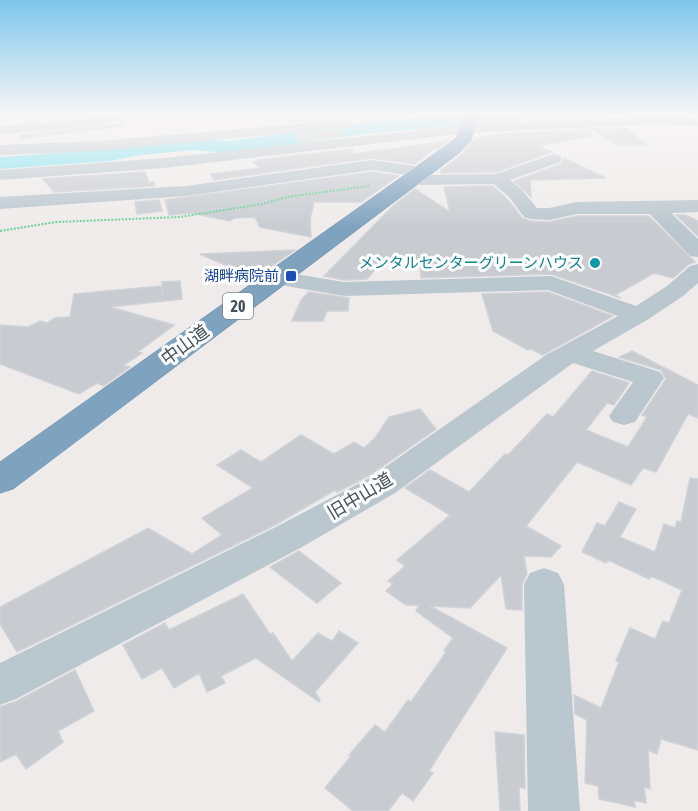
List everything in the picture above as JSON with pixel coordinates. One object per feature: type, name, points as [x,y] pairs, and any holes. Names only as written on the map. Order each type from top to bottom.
[{"type":"highway","name":"中山道","points":[[0,480],[448,152]]},
{"type":"street","points":[[0,175],[164,163],[249,152]]},
{"type":"street","points":[[0,202],[186,191],[372,165],[413,179],[498,179],[554,159]]},
{"type":"street","points":[[498,179],[516,194],[531,213],[549,214],[576,208],[698,206]]},
{"type":"street","points":[[655,208],[698,251]]},
{"type":"street","name":"旧中山道","points":[[0,685],[289,537],[383,485],[465,424],[570,353],[638,315],[675,291],[698,271]]},
{"type":"street","points":[[277,278],[344,289],[551,284],[638,315]]},
{"type":"street","points":[[570,353],[650,378],[624,416]]},
{"type":"street","points":[[544,584],[554,811]]},
{"type":"path","points":[[0,231],[56,222],[180,217],[413,179]]},
{"type":"building","points":[[327,152],[353,152],[353,154],[430,152],[415,164],[372,158],[214,180],[210,174],[260,168],[253,162],[257,160]]},
{"type":"building","points":[[464,152],[552,152],[496,172],[441,173],[441,170]]},
{"type":"building","points":[[564,158],[606,178],[530,180],[531,197],[514,181],[561,164]]},
{"type":"building","points":[[145,172],[149,183],[154,182],[155,186],[54,192],[43,179]]},
{"type":"building","points":[[372,172],[398,176],[361,202],[314,202],[310,219],[311,237],[260,227],[255,217],[234,218],[230,221],[191,213],[169,215],[165,200]]},
{"type":"building","points":[[493,186],[522,218],[530,221],[549,222],[577,216],[649,216],[695,262],[689,264],[673,278],[654,273],[615,295],[621,298],[551,274],[421,278],[420,262],[414,262],[414,258],[386,257],[367,279],[344,280],[324,276],[393,206],[415,189],[450,212],[444,187]]},
{"type":"building","points":[[159,200],[162,211],[137,214],[135,202]]},
{"type":"building","points":[[676,215],[685,215],[698,221],[698,236]]},
{"type":"building","points":[[295,250],[255,278],[200,254]]},
{"type":"building","points":[[180,281],[182,299],[110,307],[174,325],[138,352],[142,353],[124,365],[130,367],[104,386],[97,383],[79,394],[0,364],[0,325],[28,327],[40,321],[47,323],[55,318],[70,317],[74,294],[161,286],[162,295],[162,282]]},
{"type":"building","points":[[309,292],[349,298],[348,311],[327,311],[323,321],[292,321],[301,300]]},
{"type":"building","points":[[548,292],[613,316],[543,355],[531,349],[528,350],[493,331],[482,294]]},
{"type":"building","points":[[632,351],[698,385],[698,418],[688,414],[656,472],[643,468],[631,485],[577,462],[526,526],[561,546],[551,557],[524,556],[527,574],[522,584],[522,610],[506,609],[501,575],[470,608],[430,606],[507,648],[429,771],[433,773],[413,801],[402,793],[388,811],[353,811],[325,788],[375,725],[385,732],[408,700],[411,702],[446,652],[444,650],[453,638],[416,611],[419,605],[406,605],[386,591],[393,584],[388,581],[405,566],[397,560],[450,515],[405,488],[430,470],[469,492],[547,414],[553,417],[592,371],[629,383],[614,405],[607,403],[586,430],[628,447],[647,417],[642,415],[666,379],[661,370],[619,357]]},
{"type":"building","points":[[420,409],[436,429],[370,475],[337,492],[335,490],[275,525],[17,652],[0,624],[0,607],[148,528],[192,554],[222,535],[202,518],[253,488],[217,465],[241,450],[261,462],[301,435],[334,454],[354,442],[364,448],[375,438],[389,417]]},
{"type":"building","points":[[690,478],[698,479],[698,750],[661,739],[657,754],[648,750],[650,789],[644,787],[646,803],[634,800],[635,807],[599,799],[598,786],[585,783],[587,720],[575,714],[574,695],[601,708],[619,662],[616,661],[630,628],[655,639],[663,621],[669,623],[682,590],[651,576],[649,579],[608,560],[606,563],[582,552],[597,523],[605,526],[619,502],[636,509],[620,537],[655,552],[664,524],[675,528],[677,521],[681,522]]},
{"type":"building","points":[[299,551],[341,583],[317,603],[270,567]]},
{"type":"building","points":[[243,594],[270,634],[273,633],[292,661],[318,633],[332,641],[339,631],[358,643],[315,692],[319,702],[256,658],[221,676],[225,683],[207,692],[199,673],[174,688],[162,668],[142,679],[123,645],[165,623],[169,630]]},
{"type":"building","points":[[75,670],[94,711],[58,731],[63,742],[26,769],[16,754],[0,762],[0,707],[17,701]]},
{"type":"building","points":[[495,732],[524,735],[525,788],[519,787],[520,811],[500,811]]},
{"type":"waterway","points":[[0,163],[126,152]]},
{"type":"place","name":"メンタルセンターグリーンハウス","points":[[595,263]]},
{"type":"place","name":"湖畔病院前","points":[[291,276]]}]
